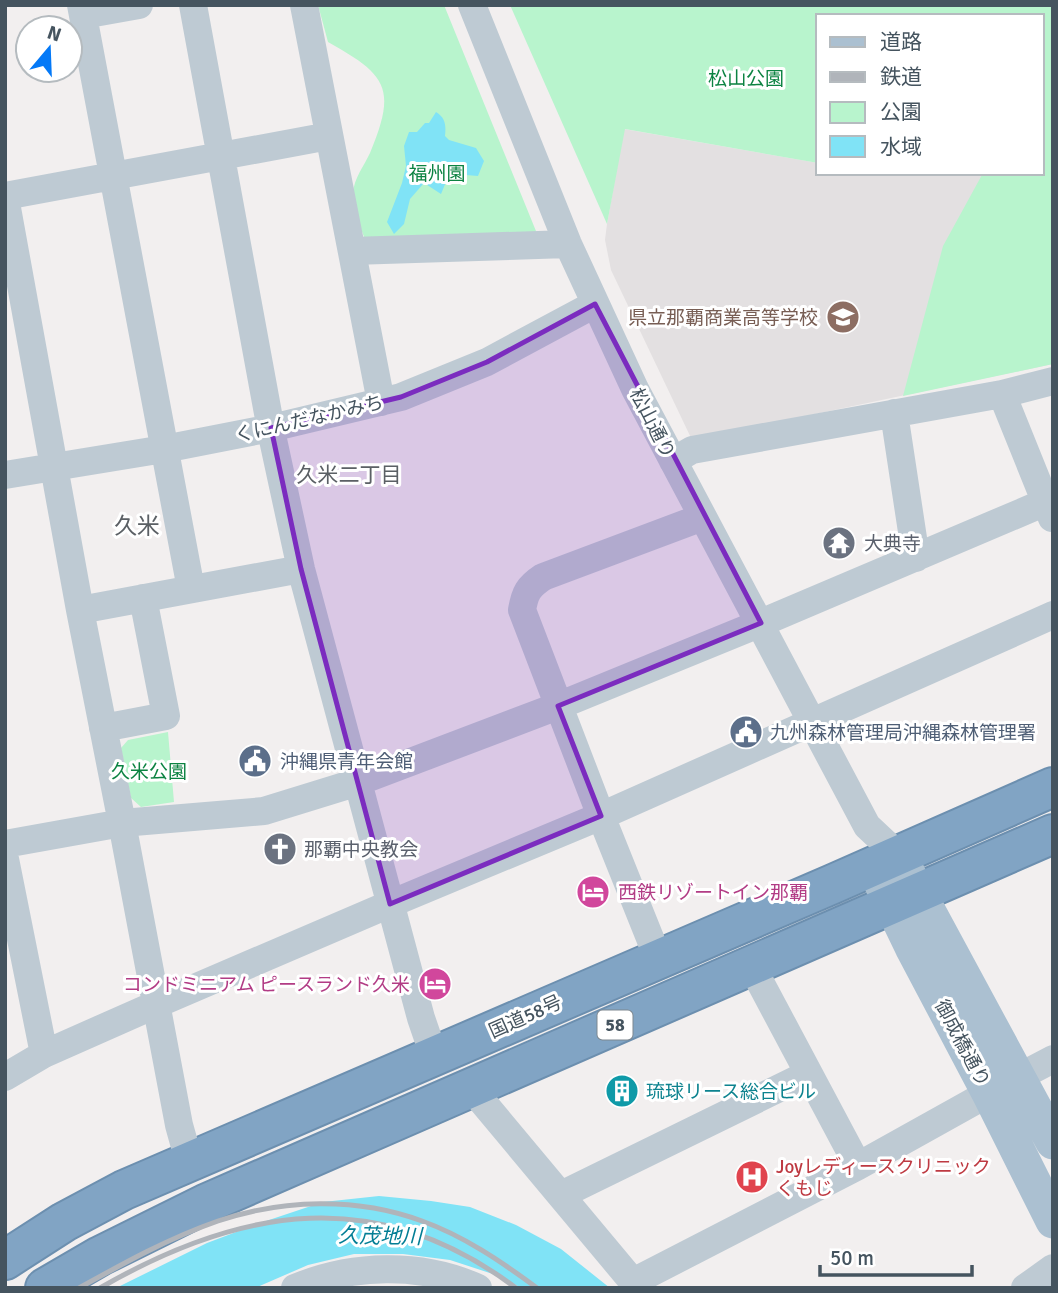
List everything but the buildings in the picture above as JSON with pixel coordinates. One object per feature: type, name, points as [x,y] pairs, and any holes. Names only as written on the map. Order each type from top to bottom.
[{"type":"highway","name":"国道58号","points":[[5,1260],[76,1215],[124,1190],[1053,787]]},
{"type":"highway","name":"58","points":[[45,1288],[100,1256],[194,1209],[1053,834]]},
{"type":"main road","name":"御成橋通り","points":[[885,860],[905,899],[912,947],[1004,1085],[1053,1142]]},
{"type":"main road","name":"御成橋通り","points":[[1004,1085],[1053,1221]]},
{"type":"street","points":[[139,5],[82,10],[191,589]]},
{"type":"street","points":[[193,5],[271,428],[301,569],[421,1018],[434,1056]]},
{"type":"street","points":[[304,5],[381,402]]},
{"type":"street","name":"松山通り","points":[[472,5],[568,244],[635,389],[885,860]]},
{"type":"street","points":[[189,1161],[179,1125],[80,610],[5,197],[329,136]]},
{"type":"street","points":[[352,251],[568,244]]},
{"type":"street","name":"くにんだなかみち","points":[[5,475],[271,428],[401,397],[487,362],[595,303]]},
{"type":"street","points":[[673,461],[692,450],[1002,394],[1053,381]]},
{"type":"street","points":[[5,844],[122,823],[264,811],[358,782],[558,706],[916,558],[1051,507],[1002,394]]},
{"type":"street","points":[[894,413],[916,558]]},
{"type":"street","points":[[658,958],[522,610],[524,596],[531,584],[543,577],[703,517]]},
{"type":"street","points":[[80,610],[301,569]]},
{"type":"street","points":[[103,728],[166,716],[144,598]]},
{"type":"street","points":[[5,1077],[44,1054],[157,1004],[601,816],[1053,615]]},
{"type":"street","points":[[5,859],[44,1054]]},
{"type":"street","points":[[751,965],[858,1166]]},
{"type":"street","points":[[471,1088],[636,1285],[1053,1059]]},
{"type":"street","points":[[561,1195],[808,1074]]},
{"type":"street","points":[[1025,1288],[1053,1268]]},
{"type":"street","points":[[295,1288],[339,1274],[369,1270],[406,1270],[440,1275],[478,1288]]},
{"type":"highlighted area","points":[[595,304],[761,623],[558,706],[601,816],[390,904],[301,569],[271,428],[401,397],[487,362]]},
{"type":"shaded area","name":"県立那覇商業高等学校","points":[[624,129],[816,163],[816,175],[1042,175],[1053,364],[692,440],[611,270],[605,240]]},
{"type":"green space","name":"福州園","points":[[318,5],[444,5],[538,236],[365,239],[355,211],[353,193],[357,177],[378,131],[384,98],[374,74],[328,42]]},
{"type":"green space","name":"松山公園","points":[[510,5],[1053,5],[1053,364],[903,396],[943,246],[982,175],[1044,175],[1044,14],[816,14],[816,163],[625,129],[607,224]]},
{"type":"green space","name":"久米公園","points":[[168,732],[174,802],[141,807],[131,798],[121,748],[128,740]]},
{"type":"water","points":[[436,112],[445,122],[445,136],[449,140],[476,148],[484,161],[478,176],[466,175],[446,182],[441,194],[424,183],[410,199],[404,224],[394,234],[387,222],[406,166],[404,146],[409,132],[417,132],[425,123],[429,123]]},
{"type":"water","name":"久茂地川","points":[[379,1196],[470,1207],[516,1225],[561,1249],[610,1288],[521,1288],[502,1277],[450,1260],[403,1254],[354,1254],[308,1265],[255,1288],[116,1288],[207,1243],[260,1223],[323,1202]]},
{"type":"railway","points":[[79,1288],[164,1243],[218,1221],[268,1208],[320,1204],[372,1208],[422,1221],[482,1250],[537,1288]]},
{"type":"railway","points":[[100,1288],[153,1260],[206,1239],[258,1225],[310,1218],[361,1221],[413,1233],[464,1255],[516,1288]]},
{"type":"place","name":"県立那覇商業高等学校","points":[[843,317]]},
{"type":"place","name":"大典寺","points":[[839,543]]},
{"type":"place","name":"九州森林管理局沖縄森林管理署","points":[[746,732]]},
{"type":"place","name":"沖縄県青年会館","points":[[255,761]]},
{"type":"place","name":"那覇中央教会","points":[[280,849]]},
{"type":"place","name":"西鉄リゾートイン那覇","points":[[593,892]]},
{"type":"place","name":"コンドミニアム ピースランド久米","points":[[435,984]]},
{"type":"place","name":"琉球リース総合ビル","points":[[622,1091]]},
{"type":"place","name":"Joyレディースクリニック くもじ","points":[[752,1177]]},
{"type":"district","name":"久米二丁目","points":[[349,475]]},
{"type":"district","name":"久米","points":[[137,526]]}]
